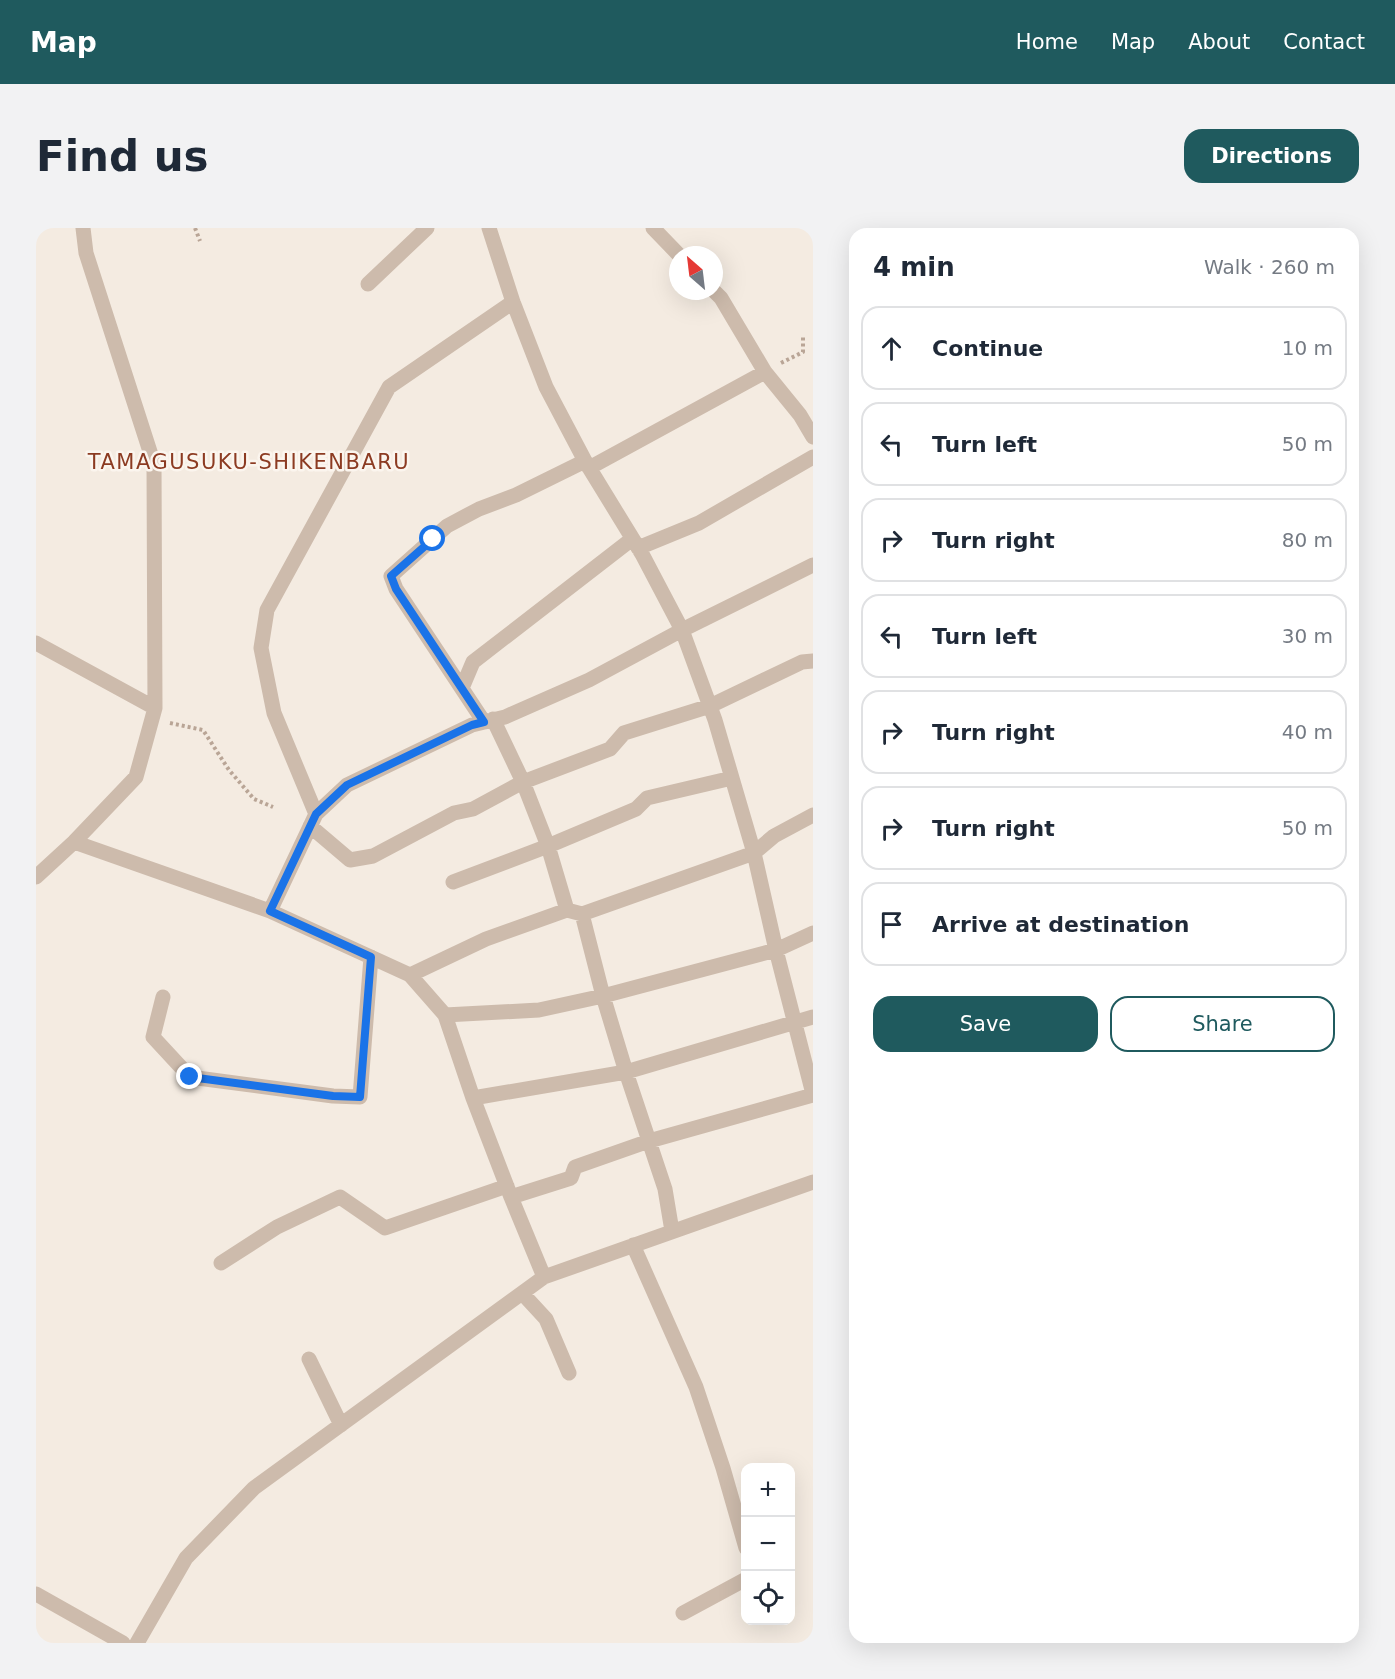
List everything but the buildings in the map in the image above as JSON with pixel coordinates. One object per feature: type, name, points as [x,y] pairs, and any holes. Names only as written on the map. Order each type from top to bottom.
[{"type":"street","points":[[36,877],[74,842],[136,777],[155,708],[154,464],[86,254],[83,228]]},
{"type":"street","points":[[368,284],[427,228]]},
{"type":"street","points":[[221,1263],[277,1227],[340,1197],[385,1228],[509,1192],[571,1178],[575,1167],[649,1141],[813,1095],[754,853],[710,706],[682,630],[635,544],[587,464],[546,387],[513,302],[489,228]]},
{"type":"street","points":[[653,228],[670,246]]},
{"type":"street","points":[[722,300],[765,372],[807,411],[813,437]]},
{"type":"street","points":[[513,302],[389,387],[267,610],[261,648],[274,713],[313,820],[350,860],[373,856],[454,813],[472,808],[523,782],[610,749],[624,733],[710,706],[802,663],[813,661]]},
{"type":"street","points":[[672,1231],[665,1189],[603,996],[574,912],[523,782],[489,721],[462,688],[396,589],[391,576],[447,526],[479,508],[516,495],[587,464],[765,372]]},
{"type":"street","points":[[462,688],[473,662],[635,544],[699,523],[813,457]]},
{"type":"street","points":[[270,911],[313,820],[347,785],[472,725],[505,717],[589,680],[682,630],[813,566]]},
{"type":"street","points":[[36,643],[155,708]]},
{"type":"street","points":[[453,882],[636,809],[647,798],[732,778]]},
{"type":"street","points":[[410,975],[486,939],[754,853],[774,836],[813,815]]},
{"type":"street","points":[[74,842],[270,911],[410,975],[445,1015],[473,1098],[544,1277]]},
{"type":"street","points":[[445,1015],[539,1010],[603,996],[776,950],[813,933]]},
{"type":"street","points":[[164,998],[153,1037],[190,1077],[333,1096],[360,1097],[371,957]]},
{"type":"street","points":[[473,1098],[626,1072],[813,1017]]},
{"type":"street","points":[[137,1643],[186,1558],[254,1488],[544,1277],[813,1182]]},
{"type":"street","points":[[633,1245],[696,1387],[741,1531]]},
{"type":"street","points":[[522,1293],[546,1318],[569,1373]]},
{"type":"street","points":[[309,1359],[341,1425]]},
{"type":"street","points":[[683,1613],[741,1582]]},
{"type":"street","points":[[36,1594],[123,1643]]},
{"type":"path","points":[[195,228],[200,241]]},
{"type":"path","points":[[765,372],[803,352],[803,337]]},
{"type":"path","points":[[155,708],[170,723],[203,730],[229,770],[254,799],[273,807]]},
{"type":"district","name":"TAMAGUSUKU-SHIKENBARU","points":[[249,462]]},
{"type":"route","points":[[190,1077],[333,1096],[360,1097],[371,957],[270,911],[316,814],[347,785],[472,725],[484,722],[396,589],[391,576],[433,539]]}]
